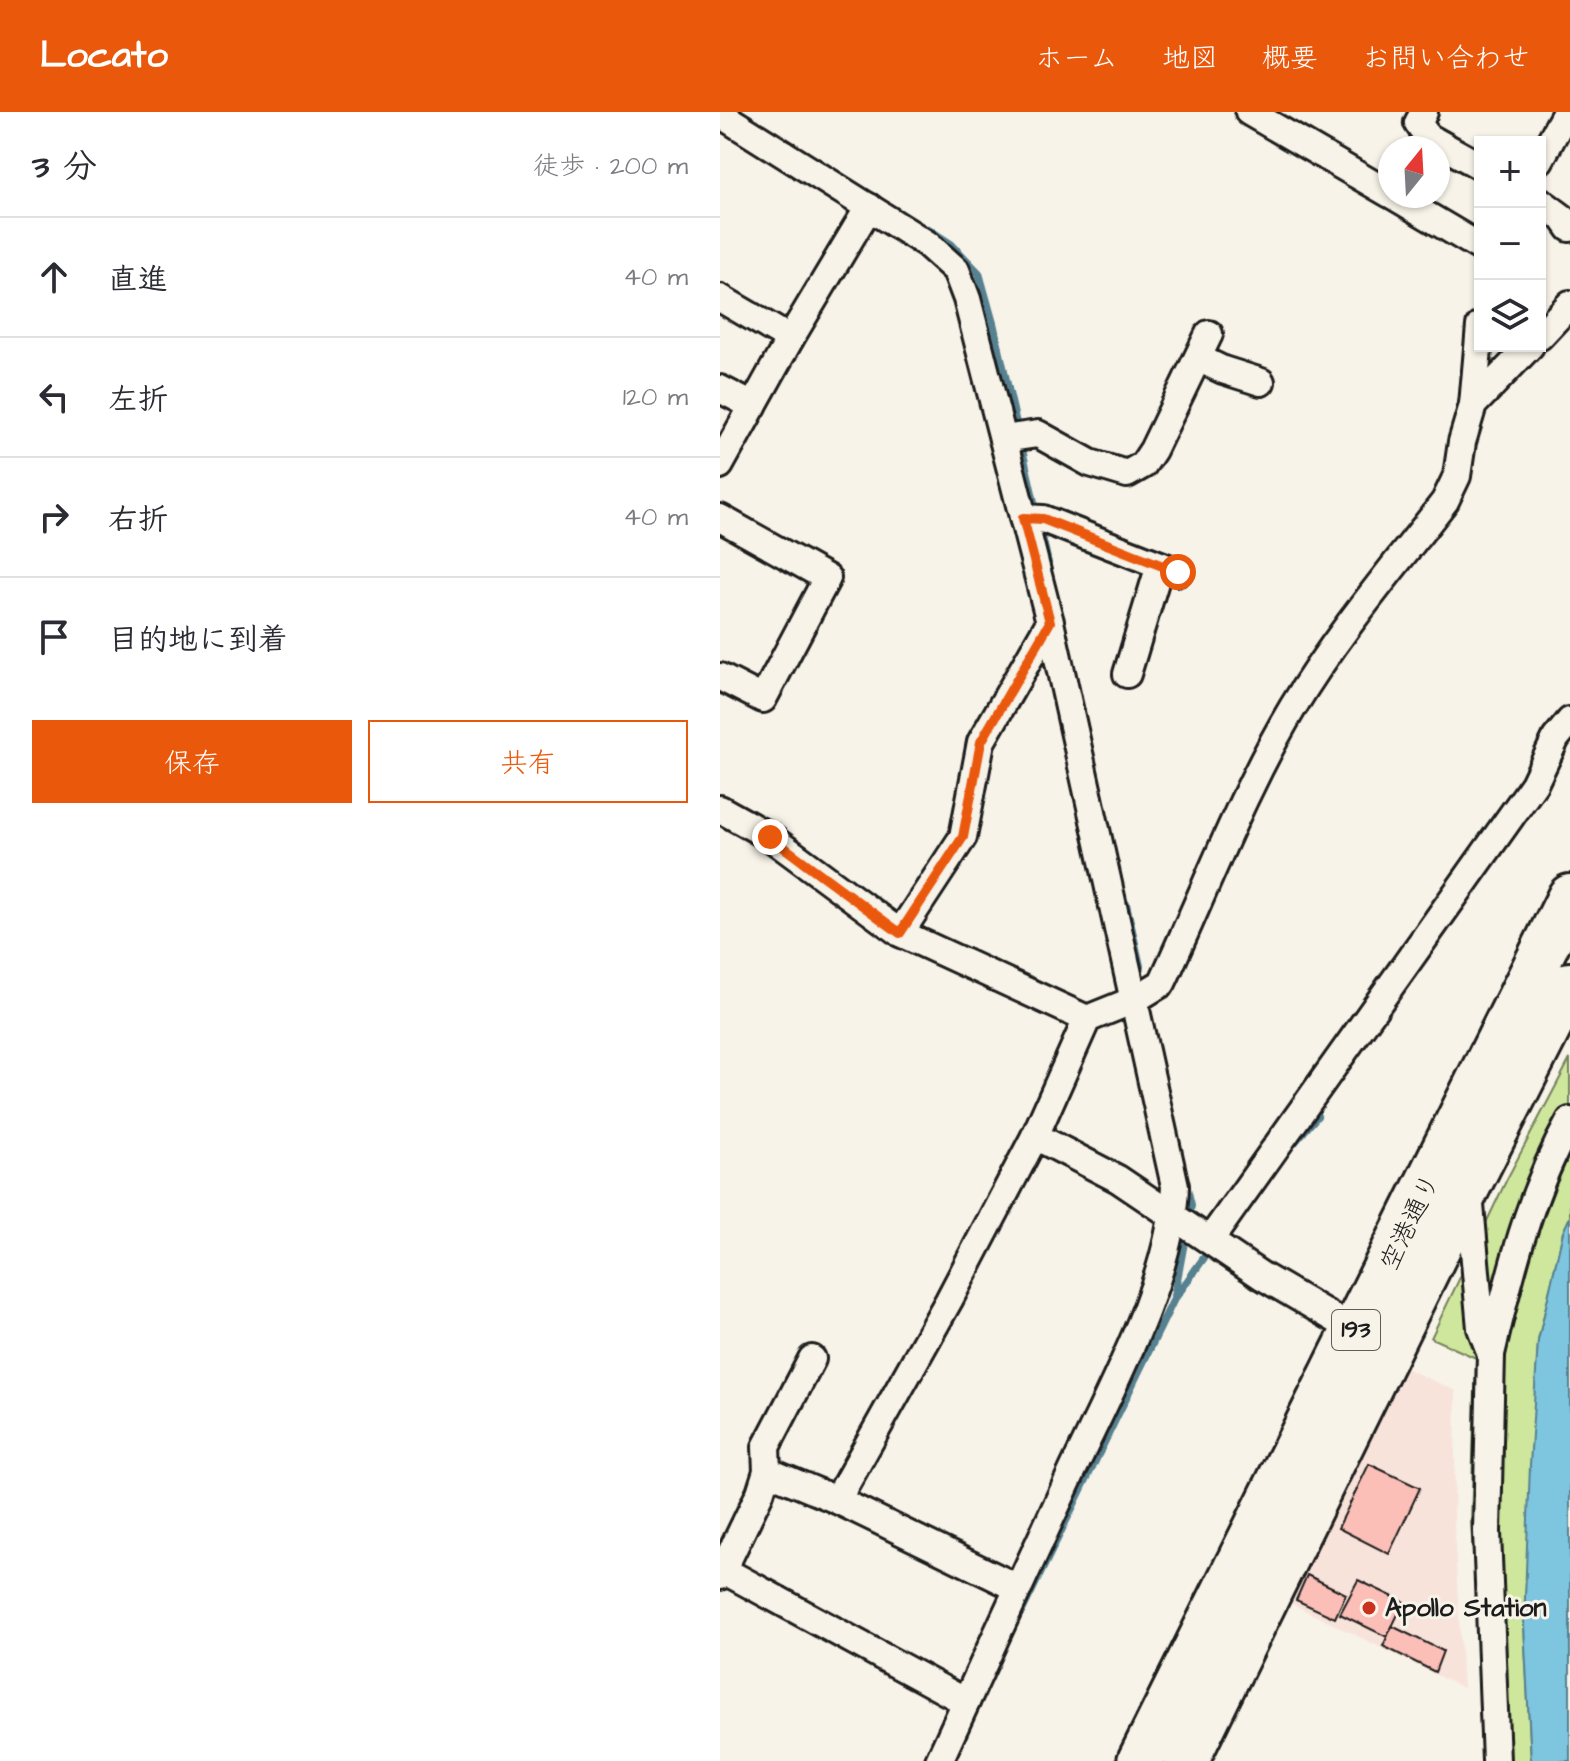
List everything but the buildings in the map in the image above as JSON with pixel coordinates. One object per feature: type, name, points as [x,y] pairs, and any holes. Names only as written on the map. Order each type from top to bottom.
[{"type":"highway","name":"空港通り","points":[[1140,1761],[1570,897]]},
{"type":"highway","name":"空港通り","points":[[1186,1761],[1570,985]]},
{"type":"street","points":[[1249,112],[1378,187]]},
{"type":"street","points":[[1424,112],[1418,123],[1428,137],[1474,163]]},
{"type":"street","points":[[1546,149],[1566,112]]},
{"type":"street","points":[[720,114],[927,244],[956,270],[1013,437],[1032,518],[1050,622],[1175,1186],[1174,1217],[1162,1262],[1128,1352],[939,1761]]},
{"type":"street","points":[[1546,205],[1563,218],[1570,228]]},
{"type":"street","points":[[720,465],[869,207]]},
{"type":"street","points":[[1414,208],[1474,243]]},
{"type":"street","points":[[720,298],[790,339]]},
{"type":"street","points":[[1546,330],[1570,304]]},
{"type":"street","points":[[1013,437],[1038,434],[1090,463],[1127,474],[1143,465],[1153,450],[1204,346],[1223,370],[1261,382]]},
{"type":"street","points":[[837,1500],[949,1300],[1035,1136],[1087,1019],[1134,1000],[1162,983],[1252,784],[1292,709],[1327,655],[1445,501],[1457,476],[1462,442],[1473,405],[1478,352]]},
{"type":"street","points":[[1473,405],[1524,352]]},
{"type":"street","points":[[720,389],[753,406]]},
{"type":"street","points":[[720,518],[827,578],[763,699],[720,677]]},
{"type":"street","points":[[1032,518],[1169,568],[1127,674]]},
{"type":"street","points":[[900,933],[963,837],[981,742],[1050,622]]},
{"type":"street","points":[[1210,1240],[1534,784],[1556,738],[1570,721]]},
{"type":"street","points":[[720,809],[770,837],[900,933],[1087,1019]]},
{"type":"street","points":[[1496,1761],[1487,1532],[1491,1354],[1514,1260],[1534,1198],[1570,1121]]},
{"type":"street","points":[[1035,1136],[1118,1179],[1298,1299],[1356,1331]]},
{"type":"street","points":[[1468,1186],[1481,1328],[1491,1354]]},
{"type":"street","points":[[812,1359],[766,1447],[767,1471],[760,1493],[722,1573],[966,1702]]},
{"type":"street","points":[[767,1471],[837,1500],[1018,1588]]},
{"type":"shaded area","points":[[1401,1366],[1456,1391],[1454,1528],[1463,1688],[1286,1601]]},
{"type":"green space","points":[[1570,1059],[1570,1217],[1563,1232],[1538,1341],[1524,1625],[1531,1761],[1488,1761],[1471,1524],[1476,1358],[1431,1338],[1507,1179]]},
{"type":"water","points":[[1570,1217],[1570,1761],[1531,1761],[1524,1625],[1538,1341],[1563,1232]]},
{"type":"waterway","points":[[928,229],[951,244],[979,273],[1048,563]]},
{"type":"waterway","points":[[1126,904],[1140,966]]},
{"type":"waterway","points":[[1294,1143],[1317,1116]]},
{"type":"waterway","points":[[1174,1296],[1191,1205],[1185,1180]]},
{"type":"waterway","points":[[1022,1611],[1173,1301],[1211,1248]]},
{"type":"place","name":"Apollo Station","points":[[1369,1608]]},
{"type":"route","points":[[770,837],[900,933],[963,837],[981,742],[1050,622],[1023,518],[1043,519],[1178,572]]}]
